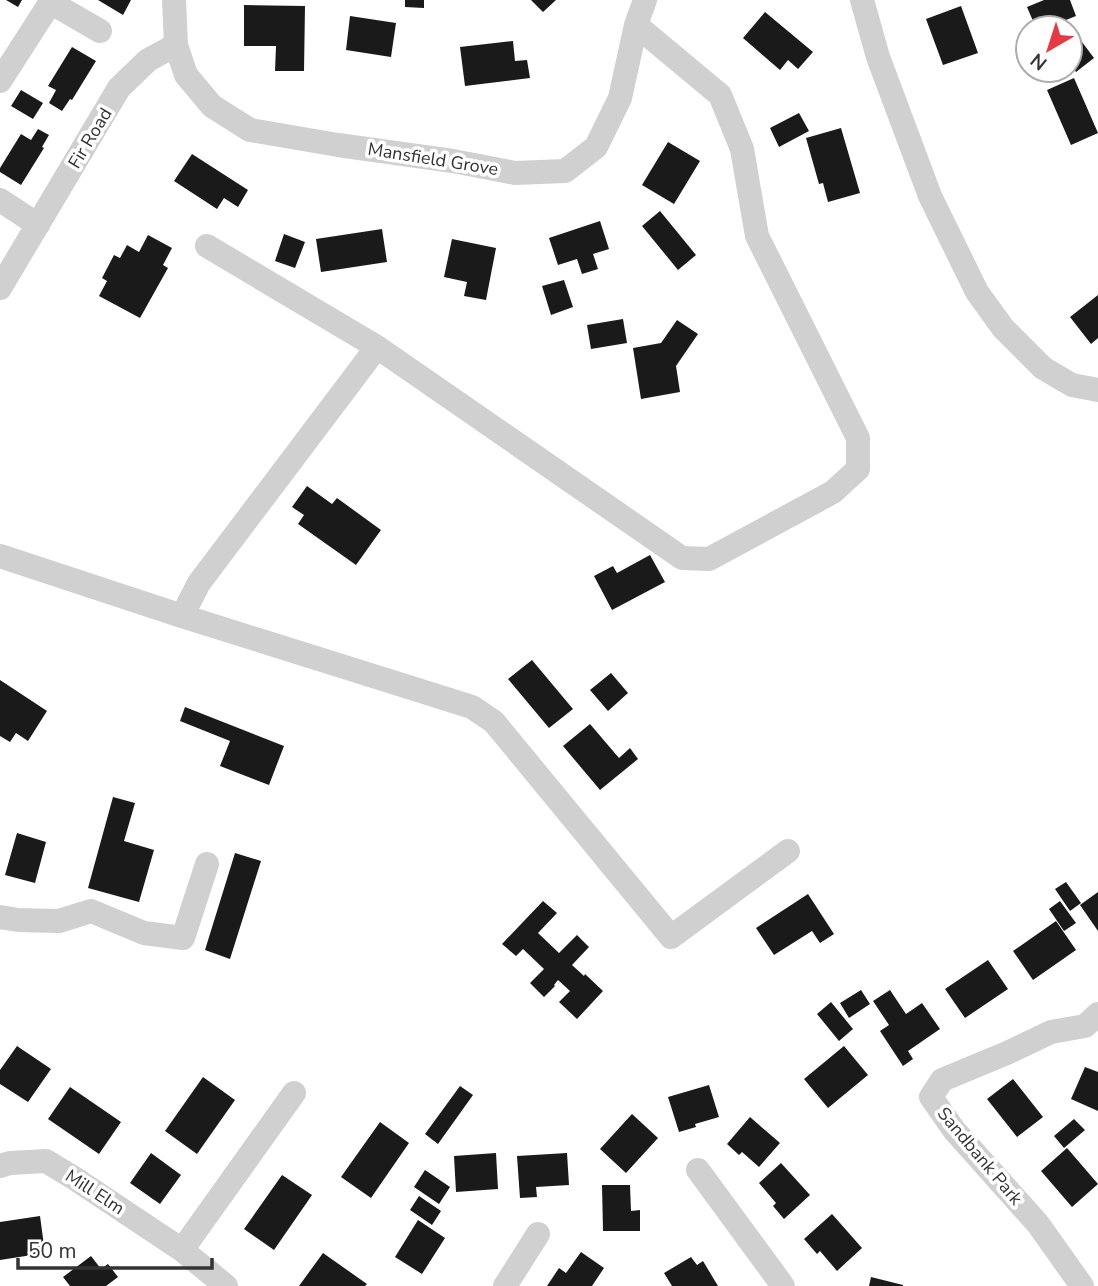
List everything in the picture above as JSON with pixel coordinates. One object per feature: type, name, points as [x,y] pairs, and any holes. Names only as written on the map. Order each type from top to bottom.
[{"type":"street","points":[[174,0],[176,45]]},
{"type":"street","name":"Mansfield Grove","points":[[176,45],[186,75],[212,106],[250,130],[515,173],[565,171],[596,147],[620,98],[636,25],[645,0]]},
{"type":"street","points":[[862,0],[878,57],[930,196],[977,292],[1003,328],[1043,368],[1072,385],[1098,390]]},
{"type":"street","points":[[0,81],[51,1],[100,31]]},
{"type":"street","points":[[207,246],[377,346],[682,558],[709,559],[834,492],[858,468],[858,439],[757,236],[742,149],[720,95],[636,25]]},
{"type":"street","name":"Fir Road","points":[[0,288],[120,88],[148,60],[176,45]]},
{"type":"street","points":[[0,200],[38,225]]},
{"type":"street","points":[[182,616],[199,583],[377,346]]},
{"type":"street","points":[[0,556],[472,707],[494,722],[671,937],[788,851]]},
{"type":"street","points":[[0,917],[59,921],[91,911],[144,933],[183,938],[207,864]]},
{"type":"street","name":"Sandbank Park","points":[[1082,1286],[1038,1224],[954,1130],[931,1097],[942,1080],[1051,1032],[1093,1024]]},
{"type":"street","points":[[183,1250],[294,1093]]},
{"type":"street","name":"Mill Elm","points":[[0,1166],[46,1161],[183,1250],[226,1286]]},
{"type":"street","points":[[698,1170],[782,1286]]},
{"type":"street","points":[[505,1286],[538,1234]]},
{"type":"building","points":[[6,0],[22,0],[18,7]]},
{"type":"building","points":[[98,0],[131,0],[123,15]]},
{"type":"building","points":[[405,0],[424,0],[424,8],[405,7]]},
{"type":"building","points":[[531,0],[556,0],[543,12]]},
{"type":"building","points":[[1044,0],[1070,0],[1075,14],[1030,14],[1027,7]]},
{"type":"building","points":[[244,5],[305,6],[304,71],[275,71],[276,46],[244,46]]},
{"type":"building","points":[[961,6],[978,53],[943,65],[926,19]]},
{"type":"building","points":[[765,12],[813,52],[798,69],[788,60],[780,70],[743,38]]},
{"type":"building","points":[[350,16],[396,23],[391,57],[346,50]]},
{"type":"building","points":[[513,41],[515,61],[527,60],[530,78],[465,86],[460,47]]},
{"type":"building","points":[[1084,45],[1094,58],[1084,66]]},
{"type":"building","points":[[72,47],[96,61],[62,111],[49,103],[56,90],[48,86]]},
{"type":"building","points":[[1060,84],[1077,84],[1098,133],[1071,145],[1047,90]]},
{"type":"building","points":[[21,90],[43,103],[33,119],[11,106]]},
{"type":"building","points":[[799,113],[809,131],[779,147],[770,128]]},
{"type":"building","points":[[841,128],[860,193],[828,202],[823,183],[819,184],[806,138]]},
{"type":"building","points":[[38,129],[49,135],[21,185],[0,172],[0,168],[21,134],[31,140]]},
{"type":"building","points":[[668,142],[700,161],[674,204],[642,185]]},
{"type":"building","points":[[192,154],[248,190],[238,207],[224,198],[217,209],[174,181]]},
{"type":"building","points":[[660,211],[696,255],[678,270],[642,226]]},
{"type":"building","points":[[600,221],[609,249],[593,254],[598,269],[582,274],[577,259],[558,265],[549,238]]},
{"type":"building","points":[[382,229],[387,262],[321,272],[316,239]]},
{"type":"building","points":[[284,234],[305,242],[295,268],[275,261]]},
{"type":"building","points":[[148,235],[172,248],[163,265],[168,268],[140,318],[99,296],[107,281],[102,278],[114,255],[120,258],[127,245],[139,252]]},
{"type":"building","points":[[452,239],[496,248],[486,300],[464,296],[467,282],[444,277]]},
{"type":"building","points":[[564,280],[573,307],[551,315],[542,286]]},
{"type":"building","points":[[1098,295],[1098,338],[1091,344],[1070,317]]},
{"type":"building","points":[[623,319],[627,343],[591,349],[587,325]]},
{"type":"building","points":[[677,320],[698,334],[676,366],[680,392],[641,399],[633,348],[661,343]]},
{"type":"building","points":[[307,486],[332,504],[337,498],[381,530],[356,565],[298,524],[304,515],[292,507]]},
{"type":"building","points":[[650,555],[665,582],[612,610],[594,576],[613,566],[617,573]]},
{"type":"building","points":[[532,660],[573,709],[549,728],[508,679]]},
{"type":"building","points":[[611,673],[628,693],[608,711],[590,690]]},
{"type":"building","points":[[0,680],[47,711],[28,741],[16,733],[10,742],[0,736]]},
{"type":"building","points":[[185,707],[284,746],[269,785],[220,766],[230,741],[180,721]]},
{"type":"building","points":[[590,724],[619,758],[630,748],[638,759],[600,790],[563,746]]},
{"type":"building","points":[[113,797],[135,803],[124,841],[154,850],[139,902],[88,888]]},
{"type":"building","points":[[17,833],[46,842],[35,883],[5,875]]},
{"type":"building","points":[[235,853],[261,861],[230,959],[205,950]]},
{"type":"building","points":[[1066,882],[1081,903],[1070,911],[1055,889]]},
{"type":"building","points":[[1098,892],[1098,931],[1080,905]]},
{"type":"building","points":[[808,894],[834,934],[820,943],[812,931],[774,955],[756,928]]},
{"type":"building","points":[[543,901],[557,913],[538,933],[559,953],[577,935],[589,947],[572,965],[603,991],[577,1019],[559,1002],[570,991],[558,980],[544,997],[530,983],[544,969],[523,949],[516,956],[502,944]]},
{"type":"building","points":[[1060,901],[1076,923],[1064,931],[1049,909]]},
{"type":"building","points":[[1056,921],[1076,950],[1033,980],[1013,951]]},
{"type":"building","points":[[988,960],[1008,989],[965,1018],[945,989]]},
{"type":"building","points":[[861,990],[870,1004],[849,1018],[840,1003]]},
{"type":"building","points":[[890,990],[906,1014],[922,1003],[940,1029],[908,1051],[913,1059],[903,1066],[880,1031],[889,1025],[873,1001]]},
{"type":"building","points":[[831,1002],[853,1029],[839,1041],[817,1014]]},
{"type":"building","points":[[17,1046],[51,1069],[28,1102],[0,1084],[0,1070]]},
{"type":"building","points":[[844,1046],[868,1075],[828,1108],[804,1079]]},
{"type":"building","points":[[1085,1067],[1098,1072],[1098,1111],[1071,1099]]},
{"type":"building","points":[[203,1077],[235,1100],[197,1154],[165,1131]]},
{"type":"building","points":[[1013,1079],[1043,1117],[1017,1137],[987,1099]]},
{"type":"building","points":[[709,1085],[719,1117],[679,1132],[668,1097]]},
{"type":"building","points":[[460,1086],[473,1095],[438,1144],[425,1134]]},
{"type":"building","points":[[70,1087],[121,1122],[99,1154],[48,1119]]},
{"type":"building","points":[[632,1114],[658,1138],[626,1173],[600,1149]]},
{"type":"building","points":[[750,1117],[780,1143],[759,1167],[742,1152],[739,1155],[727,1144]]},
{"type":"building","points":[[1074,1119],[1085,1130],[1064,1148],[1054,1136]]},
{"type":"building","points":[[380,1122],[409,1143],[371,1198],[341,1177]]},
{"type":"building","points":[[1067,1148],[1098,1184],[1072,1207],[1041,1171]]},
{"type":"building","points":[[151,1153],[181,1175],[160,1204],[130,1183]]},
{"type":"building","points":[[496,1153],[498,1189],[456,1192],[454,1156]]},
{"type":"building","points":[[567,1153],[569,1185],[536,1187],[537,1197],[520,1198],[517,1156]]},
{"type":"building","points":[[781,1163],[810,1195],[784,1219],[773,1206],[776,1203],[759,1183]]},
{"type":"building","points":[[425,1170],[450,1187],[439,1204],[414,1187]]},
{"type":"building","points":[[282,1175],[312,1195],[274,1250],[244,1229]]},
{"type":"building","points":[[602,1185],[630,1185],[631,1211],[640,1210],[640,1231],[603,1231]]},
{"type":"building","points":[[419,1196],[441,1211],[432,1225],[410,1210]]},
{"type":"building","points":[[832,1214],[862,1248],[837,1271],[820,1251],[817,1254],[804,1239]]},
{"type":"building","points":[[40,1216],[45,1253],[0,1260],[0,1222]]},
{"type":"building","points":[[418,1220],[445,1238],[422,1274],[395,1257]]},
{"type":"building","points":[[581,1252],[604,1268],[592,1286],[547,1286],[559,1268],[566,1273]]},
{"type":"building","points":[[323,1253],[367,1284],[299,1286]]},
{"type":"building","points":[[91,1256],[101,1269],[108,1264],[118,1277],[106,1286],[70,1286],[63,1277]]},
{"type":"building","points":[[691,1257],[697,1265],[703,1261],[718,1286],[672,1286],[664,1273]]},
{"type":"building","points":[[871,1277],[903,1285],[903,1286],[869,1286]]}]
